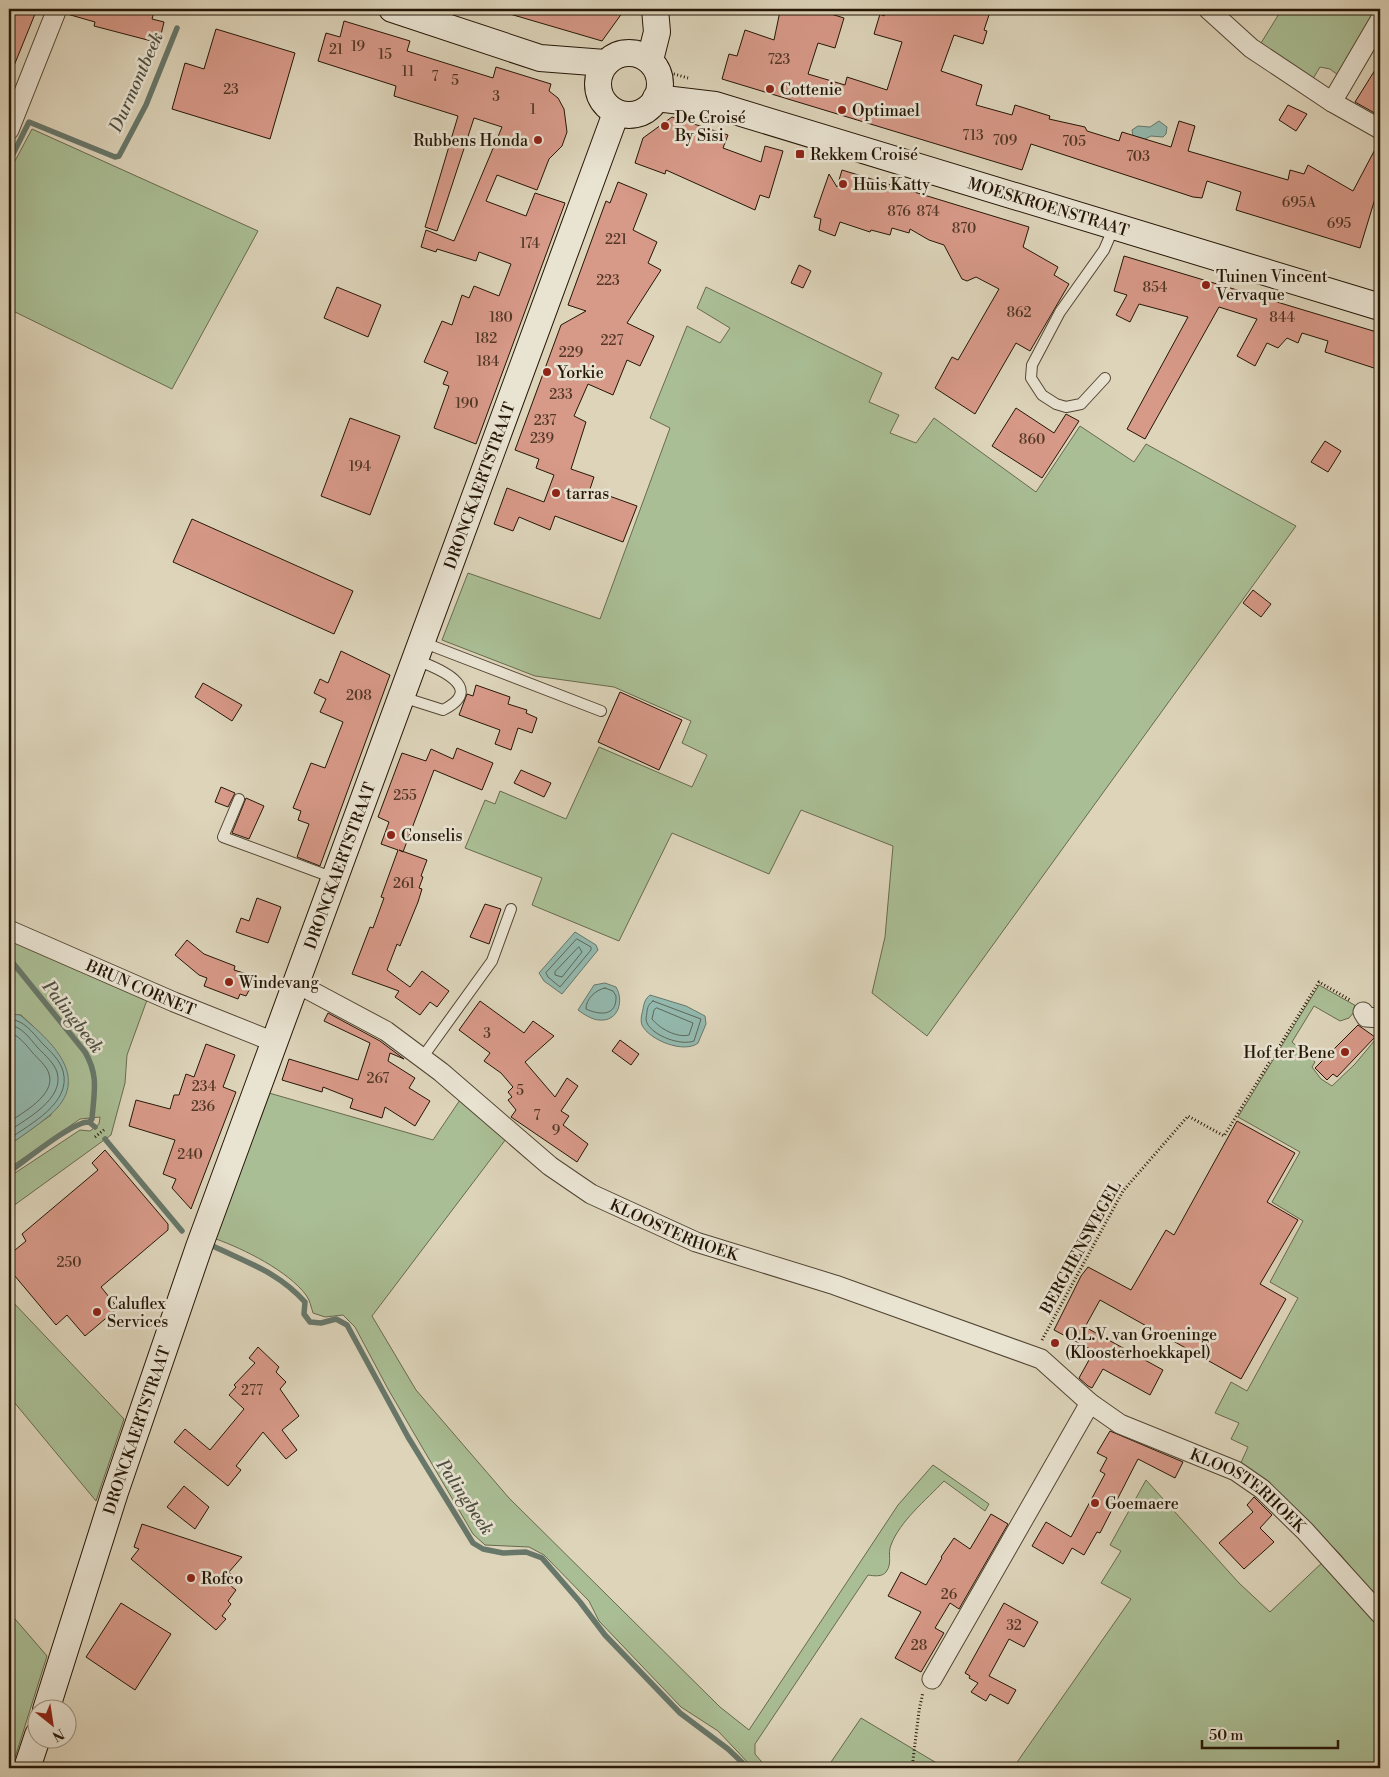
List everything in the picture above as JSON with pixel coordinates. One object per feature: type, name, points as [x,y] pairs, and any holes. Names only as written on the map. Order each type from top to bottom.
[{"type":"main road","points":[[392,9],[540,58],[565,72],[601,74]]},
{"type":"main road","points":[[649,73],[619,54],[601,74],[600,99],[616,113],[638,114],[648,109],[649,73],[650,9]]},
{"type":"main road","points":[[649,73],[657,32],[655,9]]},
{"type":"main road","name":"MOESKROENSTRAAT","points":[[649,73],[680,86],[715,105],[1380,307]]},
{"type":"main road","name":"DRONCKAERTSTRAAT","points":[[49,1700],[116,1492],[199,1247],[616,113]]},
{"type":"main road","points":[[27,1768],[33,1750]]},
{"type":"street","points":[[9,130],[57,9]]},
{"type":"street","points":[[1208,9],[1252,48],[1332,102],[1380,129]]},
{"type":"street","points":[[1332,102],[1380,20]]},
{"type":"street","name":"BRUN CORNET","points":[[9,930],[174,1002],[274,1042]]},
{"type":"street","name":"KLOOSTERHOEK","points":[[296,983],[386,1031],[498,1120],[550,1166],[591,1194],[696,1242],[835,1285],[1042,1359],[1090,1403],[1120,1424],[1236,1471],[1262,1489],[1305,1532],[1380,1614]]},
{"type":"street","points":[[932,1679],[1090,1403]]},
{"type":"lane","points":[[1105,378],[1081,404],[1066,407],[1056,404],[1042,395],[1031,378],[1032,365],[1060,312],[1104,250],[1114,227]]},
{"type":"lane","points":[[402,698],[443,710],[454,705],[460,694],[459,685],[454,678],[419,651]]},
{"type":"lane","points":[[419,651],[601,711]]},
{"type":"lane","points":[[239,799],[223,837],[335,878]]},
{"type":"lane","points":[[422,1058],[492,961],[511,909]]},
{"type":"path","name":"BERGHENSWEGEL","points":[[1033,1356],[1123,1191],[1188,1116],[1224,1136],[1318,982],[1372,1015]]},
{"type":"path","points":[[95,1137],[105,1129]]},
{"type":"path","points":[[912,1768],[922,1694],[932,1679]]},
{"type":"green space","points":[[1282,9],[1377,9],[1338,75],[1330,69],[1320,67],[1311,82],[1261,43]]},
{"type":"green space","points":[[32,129],[258,231],[172,389],[9,309],[9,172]]},
{"type":"green space","points":[[706,287],[882,373],[869,402],[899,415],[890,433],[916,443],[934,418],[1036,492],[1080,426],[1134,462],[1146,444],[1296,526],[927,1036],[872,993],[885,937],[893,846],[801,810],[769,874],[672,833],[619,941],[532,905],[542,878],[465,848],[485,800],[495,804],[500,791],[566,819],[599,747],[692,787],[707,755],[682,743],[691,721],[614,687],[535,676],[442,640],[468,573],[600,619],[670,428],[650,418],[687,326],[720,343],[730,328],[697,308]]},
{"type":"green space","points":[[10,939],[147,1000],[127,1055],[125,1083],[111,1135],[9,1209],[9,1177],[80,1130],[90,1131],[99,1124],[100,1117],[80,1119],[9,1168],[9,1145],[51,1115],[35,1028],[21,1015],[9,1014]]},
{"type":"green space","points":[[1319,985],[1358,1007],[1349,1018],[1340,1021],[1314,1006],[1292,1042],[1315,1062],[1312,1067],[1321,1079],[1332,1086],[1355,1064],[1380,1034],[1380,1602],[1339,1553],[1280,1494],[1239,1467],[1248,1447],[1231,1439],[1239,1423],[1215,1413],[1231,1382],[1247,1391],[1298,1298],[1270,1282],[1303,1221],[1272,1202],[1300,1152],[1238,1117]]},
{"type":"green space","points":[[269,1093],[433,1140],[462,1097],[506,1139],[372,1316],[416,1390],[509,1498],[720,1707],[749,1730],[898,1505],[933,1465],[989,1504],[985,1511],[944,1481],[907,1519],[891,1545],[889,1565],[886,1572],[875,1576],[868,1575],[755,1744],[755,1754],[767,1768],[753,1768],[718,1731],[681,1707],[599,1621],[589,1601],[544,1555],[529,1547],[485,1545],[473,1534],[388,1389],[355,1327],[343,1315],[325,1317],[313,1313],[306,1295],[277,1269],[252,1255],[216,1239]]},
{"type":"green space","points":[[9,1298],[124,1419],[96,1501],[9,1396]]},
{"type":"green space","points":[[1146,1480],[1239,1583],[1270,1612],[1326,1559],[1380,1622],[1380,1768],[1013,1768],[1131,1599],[1101,1583],[1121,1551],[1110,1545]]},
{"type":"green space","points":[[9,1612],[47,1656],[33,1700],[28,1700],[28,1716],[12,1767],[9,1763]]},
{"type":"green space","points":[[861,1718],[945,1768],[827,1768]]},
{"type":"water","points":[[1159,121],[1167,127],[1166,134],[1163,137],[1151,136],[1145,139],[1133,136],[1132,130],[1138,126],[1150,127]]},
{"type":"water","points":[[575,932],[596,945],[598,950],[562,994],[544,981],[539,973]]},
{"type":"water","points":[[605,983],[616,987],[620,998],[618,1009],[611,1018],[599,1020],[591,1018],[578,1010],[594,985]]},
{"type":"water","points":[[650,995],[686,1006],[705,1016],[706,1024],[698,1043],[684,1047],[667,1044],[646,1031],[642,1025],[641,1017],[645,1001]]},
{"type":"water","points":[[9,1014],[20,1015],[44,1036],[54,1048],[63,1061],[68,1074],[68,1087],[62,1101],[50,1115],[9,1145]]},
{"type":"building","points":[[9,9],[37,9],[9,78]]},
{"type":"building","points":[[68,9],[155,9],[152,19],[164,22],[159,43],[94,26],[95,22],[67,14]]},
{"type":"building","points":[[503,9],[625,9],[602,41],[503,12]]},
{"type":"building","points":[[792,9],[815,9],[844,18],[835,48],[818,43],[808,74],[845,85],[847,77],[887,90],[902,42],[874,34],[880,14],[884,16],[886,9],[991,9],[984,30],[987,31],[983,44],[954,35],[941,71],[982,85],[976,105],[1012,115],[1015,105],[1050,116],[1049,119],[1085,127],[1087,131],[1119,141],[1122,132],[1171,147],[1179,121],[1195,126],[1188,151],[1288,180],[1290,170],[1304,174],[1308,165],[1353,191],[1380,140],[1380,194],[1377,192],[1360,248],[1236,210],[1241,192],[1207,181],[1202,198],[1193,197],[1031,144],[1022,170],[722,79],[729,54],[737,56],[745,30],[774,40],[780,11],[790,14]]},
{"type":"building","points":[[344,21],[410,41],[407,51],[493,78],[496,67],[551,84],[549,91],[558,98],[564,109],[567,132],[562,146],[549,159],[537,190],[497,175],[486,201],[526,216],[535,193],[565,203],[476,444],[434,428],[449,386],[443,384],[448,372],[424,362],[442,321],[452,325],[462,295],[469,298],[474,286],[499,296],[511,264],[479,252],[476,261],[437,249],[436,252],[421,247],[426,230],[454,241],[502,127],[474,118],[437,231],[425,227],[458,116],[394,96],[396,86],[318,61],[326,33],[340,37]]},
{"type":"building","points":[[216,29],[295,53],[270,139],[172,109],[185,63],[204,69]]},
{"type":"building","points":[[1380,62],[1380,116],[1355,102]]},
{"type":"building","points":[[1288,105],[1307,114],[1296,131],[1279,120]]},
{"type":"building","points":[[672,117],[728,135],[723,148],[761,162],[765,146],[783,151],[769,198],[760,195],[755,210],[666,170],[665,174],[635,163],[643,138]]},
{"type":"building","points":[[842,170],[1029,227],[1023,247],[1058,267],[1054,275],[1069,284],[1030,351],[1016,343],[975,414],[935,388],[952,357],[958,360],[999,289],[976,277],[967,281],[962,279],[944,245],[929,240],[910,229],[909,233],[892,228],[890,235],[871,230],[870,232],[840,222],[835,236],[819,230],[821,219],[814,217],[829,174],[837,187]]},
{"type":"building","points":[[618,182],[647,194],[633,230],[657,242],[648,263],[661,270],[627,323],[654,336],[640,366],[627,360],[613,395],[588,384],[574,416],[586,422],[571,469],[594,477],[590,489],[637,506],[623,542],[555,516],[550,530],[519,517],[513,531],[494,524],[507,488],[544,502],[554,475],[536,468],[539,459],[515,450],[561,325],[586,311],[568,305],[606,201],[610,203]]},
{"type":"building","points":[[1124,256],[1380,333],[1380,370],[1325,352],[1328,341],[1302,333],[1298,343],[1287,338],[1278,348],[1267,343],[1255,366],[1237,356],[1257,319],[1219,307],[1145,439],[1127,429],[1188,317],[1139,304],[1130,322],[1116,315],[1127,295],[1114,291]]},
{"type":"building","points":[[799,265],[811,271],[803,288],[791,283]]},
{"type":"building","points":[[337,287],[381,305],[368,337],[324,318]]},
{"type":"building","points":[[1016,408],[1054,433],[1066,414],[1079,421],[1042,478],[992,446]]},
{"type":"building","points":[[350,418],[400,436],[370,515],[321,496]]},
{"type":"building","points":[[1325,441],[1341,451],[1328,472],[1311,462]]},
{"type":"building","points":[[192,519],[353,591],[334,634],[173,562]]},
{"type":"building","points":[[1253,590],[1271,604],[1261,617],[1243,603]]},
{"type":"building","points":[[341,651],[390,675],[320,866],[297,857],[309,824],[298,820],[301,811],[293,808],[311,763],[325,768],[343,722],[320,712],[326,699],[314,693],[320,679],[328,683]]},
{"type":"building","points":[[203,683],[242,705],[232,721],[195,697]]},
{"type":"building","points":[[476,685],[510,697],[508,704],[527,710],[526,713],[537,718],[532,733],[518,728],[511,750],[495,744],[500,730],[459,715],[467,694],[473,696]]},
{"type":"building","points":[[620,692],[682,720],[659,770],[598,742]]},
{"type":"building","points":[[457,748],[493,763],[482,790],[434,770],[403,851],[427,860],[421,876],[423,877],[419,888],[422,889],[418,902],[400,946],[397,944],[387,970],[410,987],[422,971],[449,991],[437,1007],[430,1002],[420,1015],[395,997],[399,991],[352,974],[370,927],[373,928],[384,898],[381,897],[398,850],[381,844],[389,822],[378,817],[402,753],[426,761],[431,749],[453,759]]},
{"type":"building","points":[[521,770],[551,783],[544,797],[514,783]]},
{"type":"building","points":[[221,787],[235,793],[228,807],[215,802]]},
{"type":"building","points":[[246,798],[264,806],[249,839],[232,833]]},
{"type":"building","points":[[257,898],[281,907],[268,943],[236,932],[241,918],[249,921]]},
{"type":"building","points":[[485,904],[501,909],[489,944],[470,937]]},
{"type":"building","points":[[187,940],[204,954],[235,966],[234,970],[256,977],[246,996],[240,994],[238,999],[204,986],[207,978],[199,975],[175,955]]},
{"type":"building","points":[[480,1001],[524,1033],[533,1021],[554,1036],[525,1062],[555,1097],[567,1078],[578,1086],[561,1111],[569,1116],[563,1125],[588,1144],[577,1162],[511,1117],[516,1110],[508,1100],[512,1097],[508,1092],[513,1087],[501,1073],[484,1061],[490,1053],[459,1030]]},
{"type":"building","points":[[328,1013],[380,1041],[404,1059],[390,1053],[388,1061],[415,1078],[409,1088],[430,1101],[415,1126],[385,1107],[382,1118],[350,1108],[353,1099],[323,1087],[322,1092],[282,1080],[289,1059],[358,1080],[370,1043],[324,1021]]},
{"type":"building","name":"Hof ter Bene","points":[[1358,1025],[1375,1037],[1337,1077],[1333,1074],[1327,1080],[1315,1068]]},
{"type":"building","points":[[620,1040],[639,1054],[631,1065],[612,1051]]},
{"type":"building","points":[[206,1044],[235,1055],[223,1087],[236,1092],[191,1209],[172,1188],[176,1179],[163,1174],[175,1140],[129,1126],[136,1100],[170,1109],[174,1095],[179,1095],[186,1074],[194,1077]]},
{"type":"building","points":[[1237,1121],[1295,1153],[1267,1202],[1298,1220],[1260,1284],[1286,1299],[1241,1379],[1100,1300],[1085,1327],[1163,1370],[1150,1395],[1103,1369],[1092,1388],[1088,1386],[1079,1378],[1094,1351],[1054,1330],[1081,1276],[1088,1267],[1131,1290],[1166,1230],[1174,1235]]},
{"type":"building","points":[[105,1150],[168,1224],[168,1230],[101,1287],[118,1308],[85,1336],[67,1315],[56,1325],[9,1269],[9,1255],[26,1241],[22,1234],[98,1170],[92,1163]]},
{"type":"building","points":[[258,1347],[279,1367],[276,1372],[286,1382],[280,1389],[299,1416],[282,1430],[297,1450],[286,1459],[263,1432],[236,1466],[241,1470],[228,1486],[174,1442],[185,1429],[210,1450],[244,1409],[229,1395],[236,1387],[234,1385],[255,1363],[249,1358]]},
{"type":"building","points":[[1110,1431],[1183,1462],[1175,1478],[1138,1459],[1100,1533],[1097,1532],[1084,1555],[1072,1548],[1063,1564],[1032,1546],[1046,1522],[1071,1537],[1105,1474],[1100,1471],[1107,1458],[1097,1453]]},
{"type":"building","points":[[184,1486],[209,1507],[195,1529],[167,1507]]},
{"type":"building","points":[[1254,1497],[1272,1515],[1260,1528],[1274,1542],[1244,1569],[1219,1543],[1253,1512],[1247,1505]]},
{"type":"building","points":[[991,1514],[1008,1524],[959,1609],[950,1603],[935,1628],[944,1633],[921,1672],[895,1658],[921,1612],[888,1596],[901,1572],[926,1585],[954,1538],[970,1549]]},
{"type":"building","name":"Rofco","points":[[142,1524],[242,1557],[229,1572],[232,1575],[226,1582],[236,1590],[228,1601],[231,1604],[222,1616],[226,1619],[216,1630],[131,1559],[139,1549],[134,1547]]},
{"type":"building","points":[[121,1603],[171,1634],[135,1690],[86,1657]]},
{"type":"building","points":[[1004,1603],[1038,1622],[1024,1647],[1009,1639],[989,1676],[1016,1690],[1008,1704],[990,1694],[986,1701],[971,1692],[978,1683],[969,1678],[970,1676],[965,1673]]},
{"type":"waterway","name":"Durmontbeek","points":[[9,162],[29,122],[115,157],[119,156],[146,105],[177,28]]},
{"type":"waterway","name":"Palingbeek","points":[[9,958],[85,1052],[92,1069],[95,1084],[92,1119],[89,1122],[95,1127]]},
{"type":"waterway","points":[[9,1172],[61,1134],[82,1123],[89,1122]]},
{"type":"waterway","name":"Palingbeek","points":[[105,1139],[182,1231]]},
{"type":"waterway","name":"Palingbeek","points":[[213,1246],[262,1269],[284,1283],[305,1302],[304,1314],[310,1322],[321,1323],[336,1319],[347,1325],[408,1437],[473,1543],[483,1549],[503,1553],[526,1552],[542,1558],[580,1602],[605,1635],[680,1713],[728,1749],[748,1768]]},
{"type":"place","name":"Cottenie","points":[[770,89]]},
{"type":"place","name":"Optimael","points":[[842,110]]},
{"type":"place","name":"De Croisé By Sisi","points":[[665,126]]},
{"type":"place","name":"Rubbens Honda","points":[[538,140]]},
{"type":"place","name":"Rekkem Croisé","points":[[800,154]]},
{"type":"place","name":"Huis Katty","points":[[843,184]]},
{"type":"place","name":"Tuinen Vincent Vervaque","points":[[1206,285]]},
{"type":"place","name":"Yorkie","points":[[547,372]]},
{"type":"place","name":"tarras","points":[[556,493]]},
{"type":"place","name":"Conselis","points":[[391,835]]},
{"type":"place","name":"Windevang","points":[[229,982]]},
{"type":"place","name":"Hof ter Bene","points":[[1345,1052]]},
{"type":"place","name":"Caluflex Services","points":[[97,1312]]},
{"type":"place","name":"O.L.V. van Groeninge (Kloosterhoekkapel)","points":[[1055,1343]]},
{"type":"place","name":"Goemaere","points":[[1095,1503]]},
{"type":"place","name":"Rofco","points":[[191,1578]]}]
